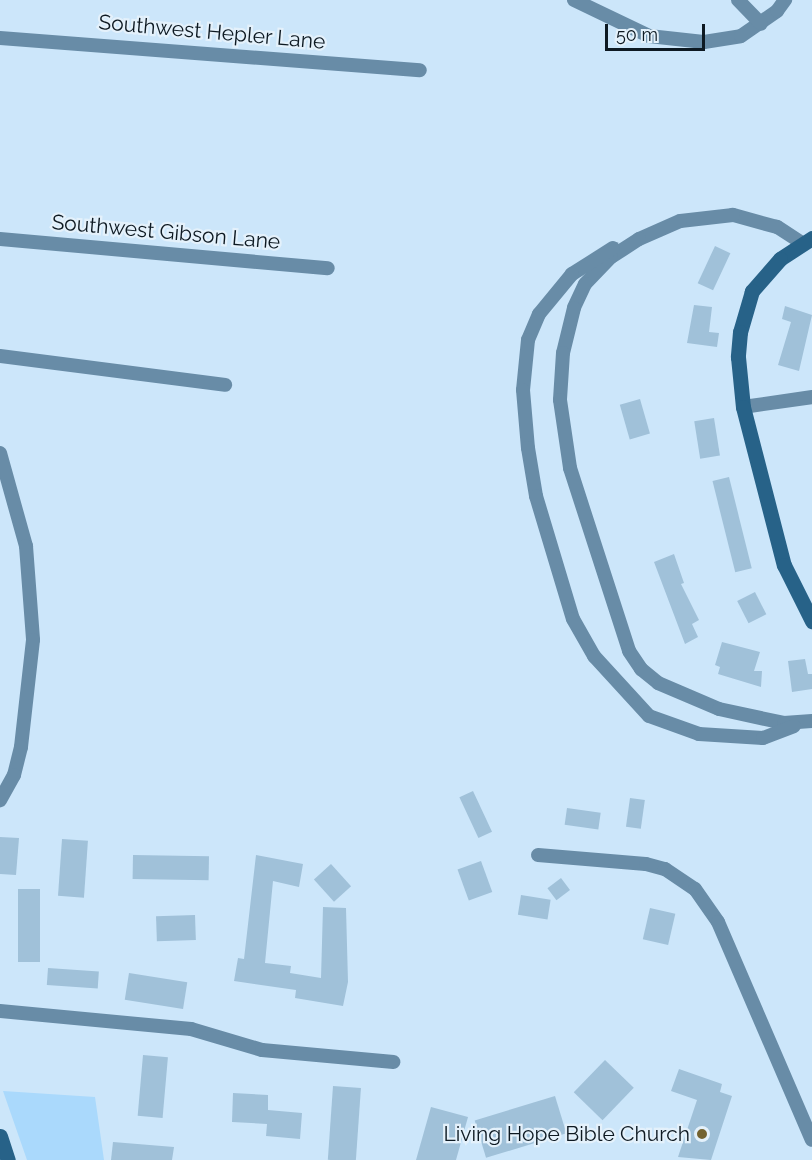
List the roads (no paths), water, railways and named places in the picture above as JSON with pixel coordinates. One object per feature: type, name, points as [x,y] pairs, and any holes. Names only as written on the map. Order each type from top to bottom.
[{"type":"street","points":[[574,0],[633,30],[682,42],[723,41],[741,36],[761,24],[785,0]]},
{"type":"street","points":[[738,0],[761,24]]},
{"type":"street","name":"Southwest Hepler Lane","points":[[0,38],[420,70]]},
{"type":"street","points":[[807,241],[777,227],[732,215],[680,221],[608,250],[572,274],[539,314],[528,340],[523,390],[528,448],[536,496],[573,619],[594,656],[649,716],[699,734],[763,738],[807,722]]},
{"type":"street","name":"Southwest Gibson Lane","points":[[0,239],[328,268]]},
{"type":"street","points":[[639,239],[611,257],[585,284],[574,308],[560,375],[562,425],[570,468],[630,651],[650,676],[681,695],[763,720],[807,722]]},
{"type":"street","points":[[807,241],[780,259],[752,291],[740,332],[738,378],[743,406],[784,565],[809,611]]},
{"type":"street","points":[[0,356],[225,385]]},
{"type":"street","points":[[743,406],[812,397]]},
{"type":"street","points":[[0,453],[26,546],[33,640],[21,747],[14,775],[0,800]]},
{"type":"street","points":[[538,855],[646,864],[664,869],[695,889],[718,922],[812,1140]]},
{"type":"street","points":[[0,1011],[191,1029],[262,1050],[393,1062]]},
{"type":"street","points":[[0,1137],[8,1160]]},
{"type":"place","name":"Living Hope Bible Church","points":[[702,1134]]}]
